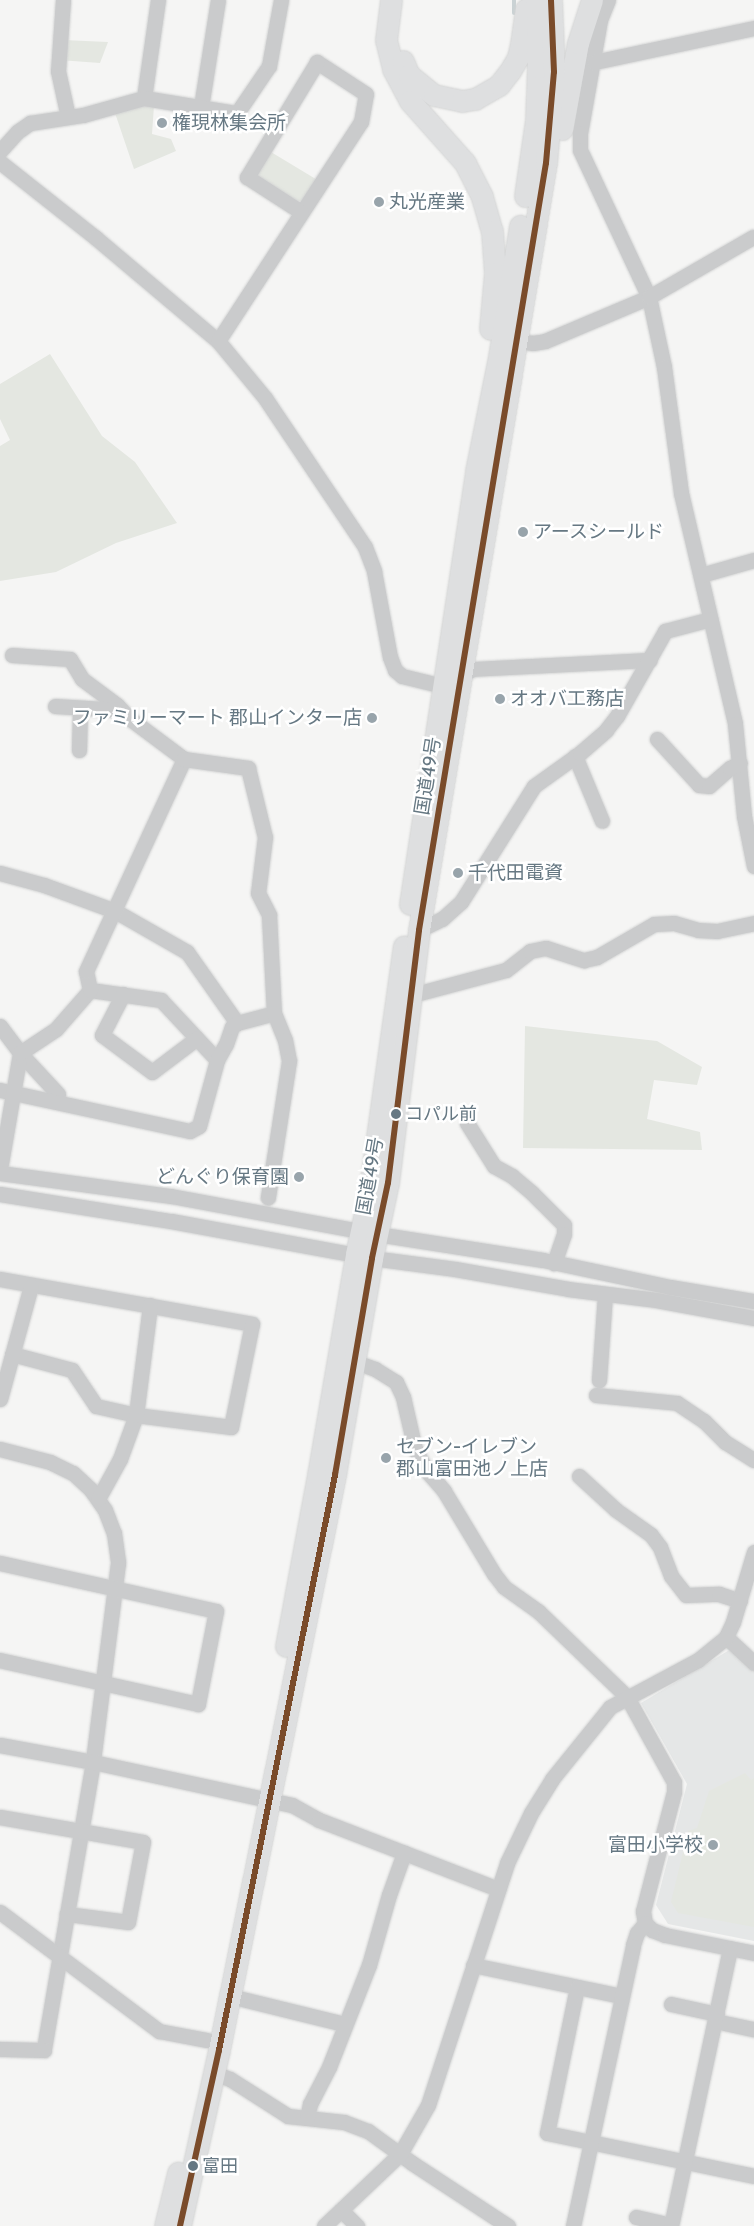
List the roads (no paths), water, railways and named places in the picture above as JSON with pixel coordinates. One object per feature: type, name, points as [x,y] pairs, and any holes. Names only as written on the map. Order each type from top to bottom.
[{"type":"highway","points":[[391,0],[386,40],[393,70],[410,101],[465,163],[482,197],[492,231],[495,273],[476,471]]},
{"type":"highway","points":[[402,0],[397,44],[409,75],[434,95],[462,101],[475,99],[487,93],[499,85],[510,71],[518,57],[521,44],[526,0]]},
{"type":"highway","name":"国道49号","points":[[369,1233],[369,1194],[422,811],[476,471],[498,358],[530,171],[536,121],[538,67],[537,0]]},
{"type":"highway","name":"国道49号","points":[[165,2226],[335,1475],[347,1359],[364,1256],[369,1233],[388,1182],[419,930],[517,341],[551,122],[554,72],[552,0]]},
{"type":"highway","points":[[517,341],[558,153],[578,43],[592,0]]},
{"type":"highway","name":"国道49号","points":[[180,2226],[230,1996],[263,1799]]},
{"type":"street","points":[[62,0],[58,71],[68,117]]},
{"type":"street","points":[[144,98],[158,0]]},
{"type":"street","points":[[201,107],[218,0]]},
{"type":"street","points":[[0,151],[17,132],[30,123],[68,117],[144,98],[238,113],[270,66],[281,0]]},
{"type":"street","points":[[608,0],[600,20],[580,133],[580,150],[649,297],[664,367],[681,494],[735,724],[744,816],[754,866]]},
{"type":"street","points":[[594,62],[754,28]]},
{"type":"street","points":[[218,341],[361,122],[366,94],[318,62],[247,177],[301,212]]},
{"type":"street","points":[[0,162],[96,238],[218,341],[265,398],[365,547],[374,571],[390,657],[395,670],[402,676],[443,686],[472,668],[650,660]]},
{"type":"street","points":[[517,341],[532,343],[545,341],[649,297],[753,237]]},
{"type":"street","points":[[701,575],[754,560]]},
{"type":"street","points":[[419,930],[430,927],[442,919],[461,902],[534,786],[575,756],[602,733],[617,716],[665,631],[710,619]]},
{"type":"street","points":[[12,656],[70,659],[82,678],[129,718],[184,759],[248,768],[264,837],[258,893],[269,914],[274,1013],[285,1040],[289,1061],[268,1197]]},
{"type":"street","points":[[55,706],[121,710]]},
{"type":"street","points":[[79,750],[80,708]]},
{"type":"street","points":[[657,739],[699,785],[709,786],[730,768],[740,763]]},
{"type":"street","points":[[575,756],[602,821]]},
{"type":"street","points":[[90,990],[86,972],[184,759]]},
{"type":"street","points":[[0,873],[44,885],[115,911],[187,952],[237,1024]]},
{"type":"street","points":[[412,995],[506,970],[530,951],[546,948],[584,960],[597,957],[654,924],[674,923],[698,930],[717,931],[754,923]]},
{"type":"street","points":[[90,990],[161,1000],[217,1060]]},
{"type":"street","points":[[90,990],[56,1029],[20,1053],[7,1091],[0,1171],[171,1196],[369,1233],[554,1263],[754,1301]]},
{"type":"street","points":[[123,994],[102,1035],[152,1072],[197,1038]]},
{"type":"street","points":[[7,1091],[190,1131],[199,1126],[217,1060],[226,1044],[232,1027],[274,1013]]},
{"type":"street","points":[[0,1026],[20,1053],[58,1094]]},
{"type":"street","points":[[467,1123],[494,1166],[512,1176],[564,1225],[564,1234],[554,1263]]},
{"type":"street","points":[[0,1194],[181,1223],[364,1256],[605,1294],[656,1300],[754,1318]]},
{"type":"street","points":[[0,1280],[252,1324],[231,1426],[136,1415],[96,1406],[72,1370],[12,1354]]},
{"type":"street","points":[[1,1392],[31,1286]]},
{"type":"street","points":[[605,1294],[597,1388],[677,1402],[704,1421],[725,1442],[754,1460]]},
{"type":"street","points":[[98,1499],[120,1460],[136,1415],[150,1305]]},
{"type":"street","points":[[347,1359],[396,1382],[403,1397],[415,1449],[504,1587],[539,1612],[627,1697],[674,1782],[674,1792],[643,1911],[645,1923],[652,1930],[665,1935],[754,1953]]},
{"type":"street","points":[[0,1449],[50,1462],[73,1473],[91,1490],[105,1510],[114,1533],[118,1564],[93,1762],[44,2050],[0,2049]]},
{"type":"street","points":[[580,1476],[616,1510],[651,1536],[660,1547],[671,1576],[686,1595],[719,1594],[740,1601]]},
{"type":"street","points":[[324,2226],[400,2154],[428,2105],[507,1864],[531,1813],[552,1779],[605,1711],[627,1697],[698,1660],[726,1637],[740,1601],[754,1552]]},
{"type":"street","points":[[0,1563],[216,1611],[198,1704],[0,1660]]},
{"type":"street","points":[[726,1637],[754,1663]]},
{"type":"street","points":[[0,1745],[93,1762],[292,1805],[320,1820],[498,1889]]},
{"type":"street","points":[[0,1817],[143,1842],[128,1922],[67,1914]]},
{"type":"street","points":[[308,2118],[310,2104],[329,2067],[344,2024],[369,1965],[389,1895],[404,1853]]},
{"type":"street","points":[[0,1912],[60,1955],[159,2031],[207,2040]]},
{"type":"street","points":[[573,2226],[634,1940],[645,1923]]},
{"type":"street","points":[[636,2217],[671,2226],[730,1948]]},
{"type":"street","points":[[473,1965],[622,1996]]},
{"type":"street","points":[[577,1987],[547,2133],[754,2176]]},
{"type":"street","points":[[230,1996],[344,2024]]},
{"type":"street","points":[[671,2004],[754,2029]]},
{"type":"street","points":[[214,2073],[230,2078],[288,2116],[344,2122],[368,2131],[508,2226]]},
{"type":"street","points":[[341,2210],[357,2226]]},
{"type":"waterway","points":[[514,0],[514,13]]},
{"type":"place","name":"権現林集会所","points":[[162,123]]},
{"type":"place","name":"丸光産業","points":[[379,202]]},
{"type":"place","name":"アースシールド","points":[[523,532]]},
{"type":"place","name":"オオバ工務店","points":[[500,699]]},
{"type":"place","name":"ファミリーマート 郡山インター店","points":[[372,718]]},
{"type":"place","name":"千代田電資","points":[[458,873]]},
{"type":"place","name":"コパル前","points":[[396,1114]]},
{"type":"place","name":"どんぐり保育園","points":[[299,1177]]},
{"type":"place","name":"セブン-イレブン 郡山富田池ノ上店","points":[[386,1458]]},
{"type":"place","name":"富田小学校","points":[[713,1845]]},
{"type":"place","name":"富田","points":[[193,2166]]}]
